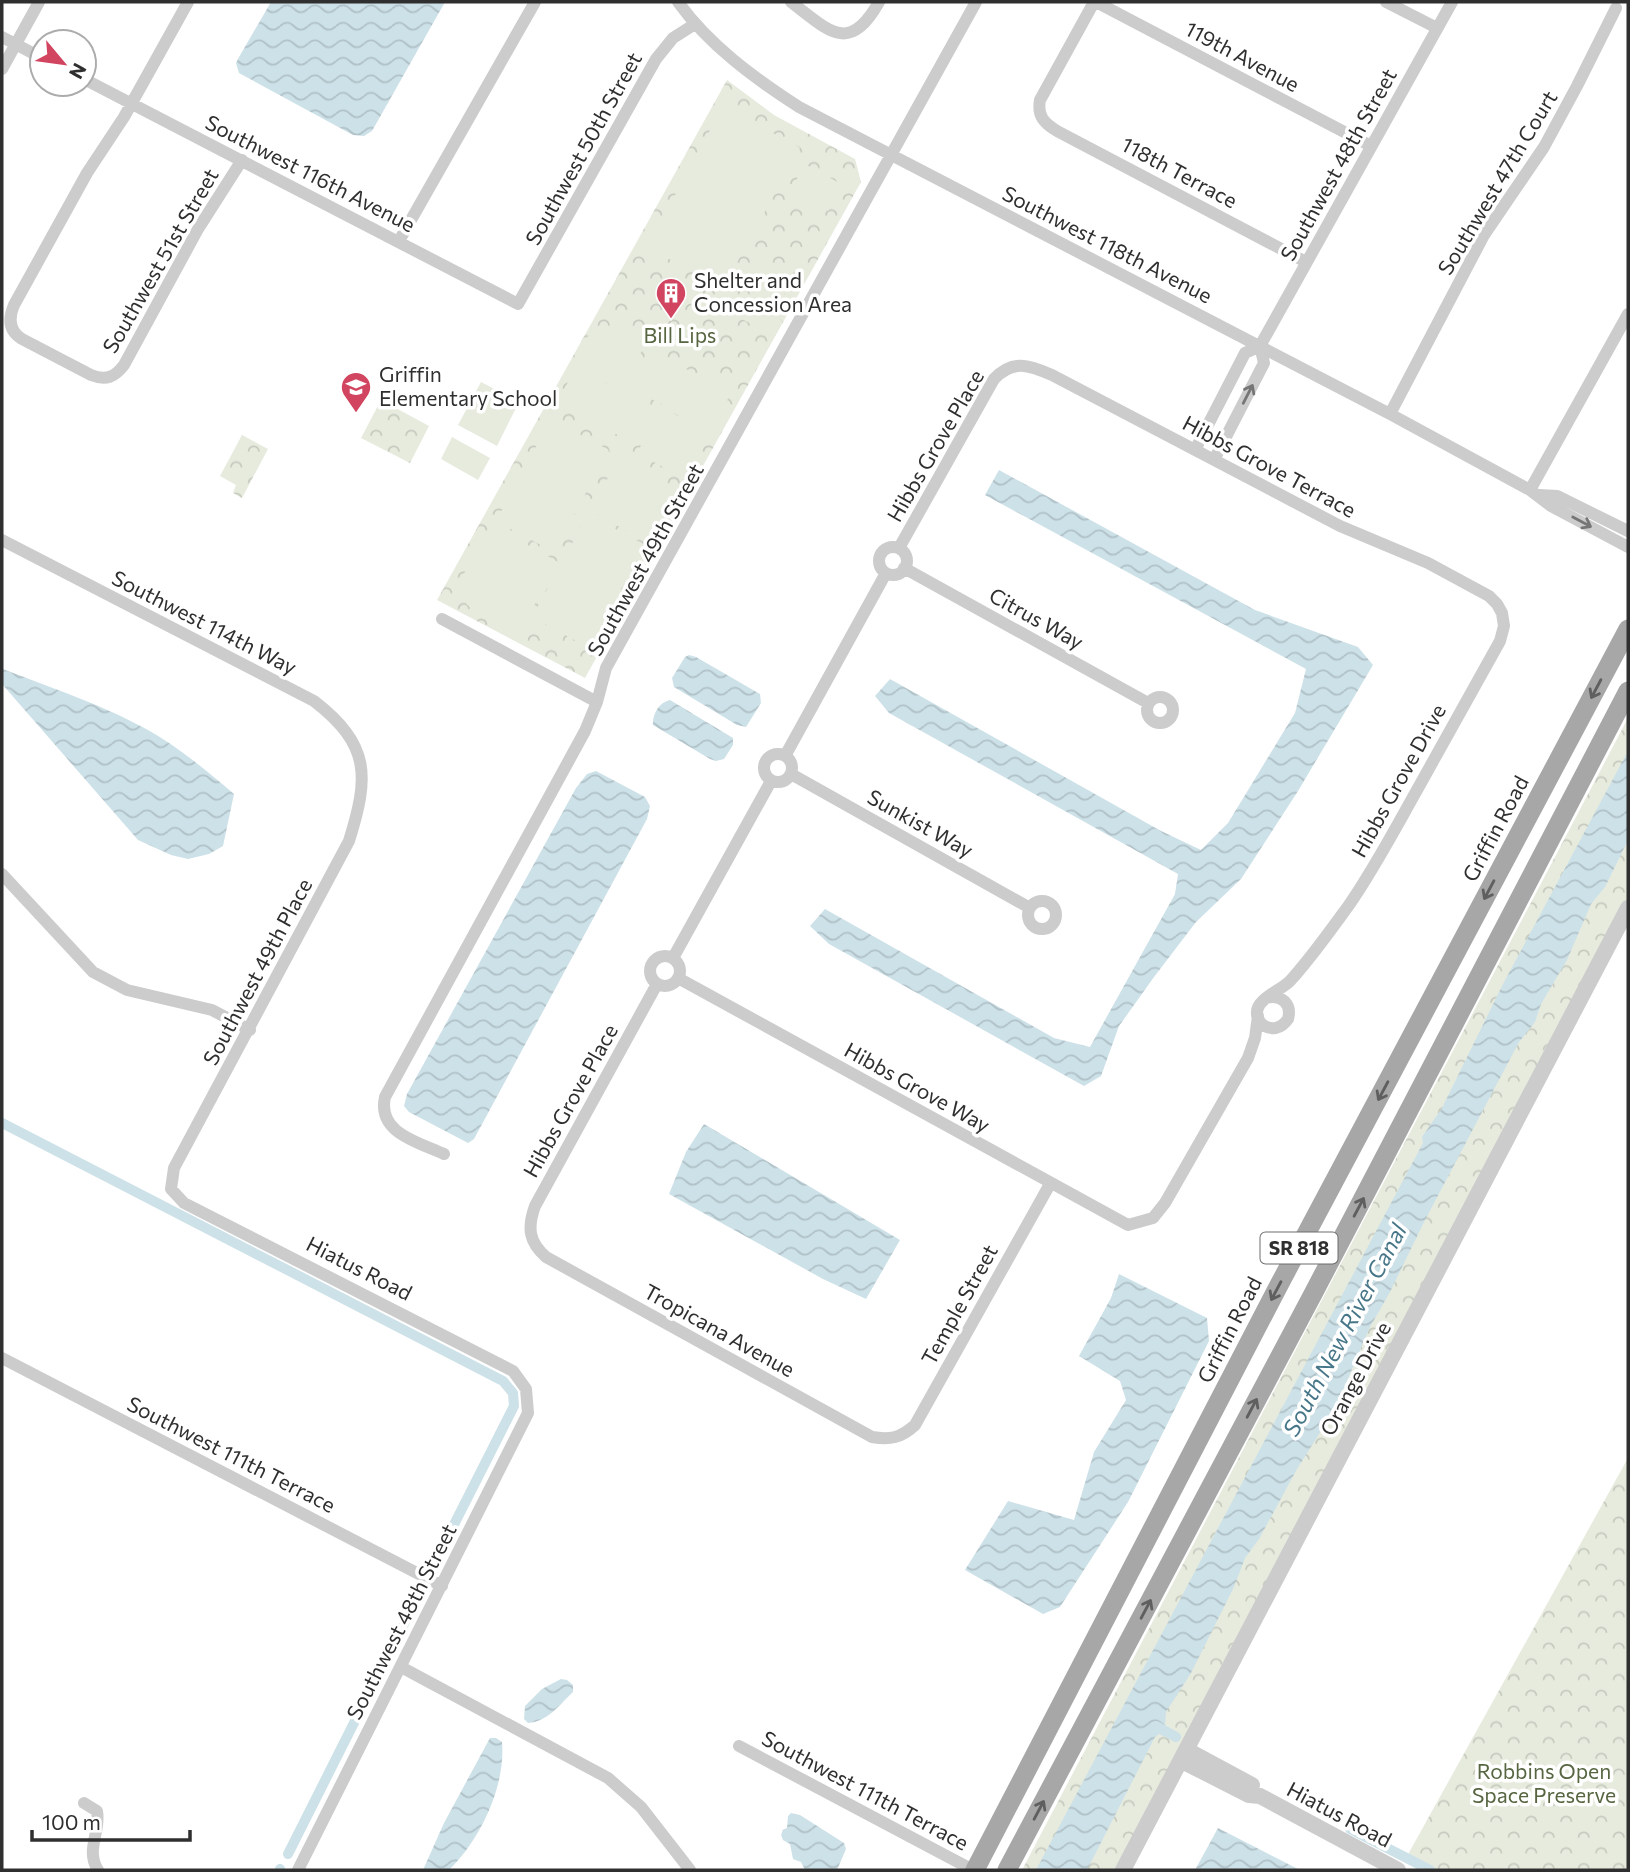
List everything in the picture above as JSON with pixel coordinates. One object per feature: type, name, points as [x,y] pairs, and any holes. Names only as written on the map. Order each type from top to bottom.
[{"type":"main road","name":"Griffin Road","points":[[974,1870],[1286,1273],[1628,629]]},
{"type":"main road","name":"SR 818","points":[[1007,1870],[1313,1294],[1628,691]]},
{"type":"main road","points":[[1089,1652],[1095,1677],[1105,1686]]},
{"type":"main road","points":[[1069,1690],[1080,1700],[1088,1717]]},
{"type":"street","points":[[2,69],[39,2]]},
{"type":"street","points":[[132,103],[188,2]]},
{"type":"street","points":[[399,242],[535,2]]},
{"type":"street","name":"Southwest 118th Avenue","points":[[678,2],[715,44],[799,107],[1390,414],[1534,492],[1551,506],[1628,547]]},
{"type":"street","points":[[791,2],[834,32],[851,33],[863,26],[878,2]]},
{"type":"street","name":"Southwest 49th Street","points":[[444,1154],[396,1131],[386,1120],[382,1110],[385,1097],[585,731],[597,702],[606,668],[976,2]]},
{"type":"street","name":"118th Terrace","points":[[1095,2],[1042,95],[1039,113],[1048,125],[1306,262]]},
{"type":"street","name":"119th Avenue","points":[[1095,2],[1371,145]]},
{"type":"street","points":[[1386,2],[1437,28]]},
{"type":"street","name":"Southwest 48th Street","points":[[1195,450],[1245,353],[1260,346],[1451,2]]},
{"type":"street","name":"Southwest 47th Court","points":[[1390,414],[1485,235],[1544,147],[1616,8]]},
{"type":"street","name":"Southwest 50th Street","points":[[518,304],[656,59],[673,38],[695,24]]},
{"type":"street","points":[[2,37],[28,51]]},
{"type":"street","name":"Southwest 116th Avenue","points":[[98,86],[518,304]]},
{"type":"street","name":"Southwest 51st Street","points":[[132,103],[114,135],[87,173],[11,312],[10,325],[13,332],[84,372],[97,377],[110,377],[124,365],[198,229],[242,160]]},
{"type":"street","points":[[1534,492],[1628,314]]},
{"type":"street","name":"Southwest 48th Street","points":[[1214,460],[1264,363],[1260,346]]},
{"type":"street","name":"Hibbs Grove Terrace","points":[[1011,368],[1025,365],[1039,369],[1361,537],[1410,555],[1462,581],[1493,599],[1502,614]]},
{"type":"street","name":"Hibbs Grove Place","points":[[899,548],[994,379],[1011,368]]},
{"type":"street","name":"Southwest 118th Avenue","points":[[1534,492],[1557,496],[1628,531]]},
{"type":"street","name":"Southwest 114th Way","points":[[2,540],[314,701],[337,719],[354,743],[362,768]]},
{"type":"street","points":[[890,547],[899,548],[907,559],[904,568],[897,574],[886,573],[879,565],[880,556],[890,547]]},
{"type":"street","name":"Citrus Way","points":[[904,568],[1149,703]]},
{"type":"street","points":[[785,756],[886,573]]},
{"type":"street","name":"Hibbs Grove Drive","points":[[1266,999],[1287,983],[1308,959],[1377,862],[1500,641],[1504,626],[1502,614]]},
{"type":"street","points":[[442,619],[597,702]]},
{"type":"street","points":[[776,754],[785,756],[792,766],[791,774],[784,781],[771,781],[763,770],[765,761],[776,754]]},
{"type":"street","name":"Southwest 49th Place","points":[[171,1189],[174,1168],[349,841],[360,806],[362,768]]},
{"type":"street","name":"Sunkist Way","points":[[791,774],[1030,908]]},
{"type":"street","points":[[673,958],[771,781]]},
{"type":"street","points":[[2,874],[93,972],[127,990],[212,1010],[250,1030]]},
{"type":"street","name":"Orange Drive","points":[[1123,1870],[1628,908]]},
{"type":"street","points":[[662,956],[673,958],[680,967],[678,978],[668,986],[657,984],[650,971],[653,961],[662,956]]},
{"type":"street","name":"Hibbs Grove Drive","points":[[1290,1012],[1292,991],[1308,959]]},
{"type":"street","name":"Hibbs Grove Way","points":[[678,978],[1128,1225],[1153,1218],[1166,1203],[1248,1058]]},
{"type":"street","name":"Hibbs Grove Place","points":[[532,1240],[529,1230],[535,1206],[657,984]]},
{"type":"street","points":[[1266,999],[1282,999],[1290,1012],[1288,1020],[1248,1058],[1255,1038],[1258,1007],[1266,999]]},
{"type":"street","points":[[1258,1016],[1261,1023],[1268,1028],[1280,1028]]},
{"type":"street","name":"Temple Street","points":[[897,1438],[915,1425],[1050,1184]]},
{"type":"street","name":"Hiatus Road","points":[[171,1189],[184,1203],[513,1371],[527,1389]]},
{"type":"street","name":"Tropicana Avenue","points":[[532,1240],[546,1257],[872,1437],[897,1438]]},
{"type":"street","name":"Southwest 111th Terrace","points":[[2,1358],[442,1586]]},
{"type":"street","name":"Southwest 48th Street","points":[[298,1870],[528,1413],[527,1389]]},
{"type":"street","points":[[401,1667],[608,1778],[641,1807],[690,1870]]},
{"type":"street","name":"Southwest 111th Terrace","points":[[739,1746],[974,1870]]},
{"type":"street","name":"Hiatus Road","points":[[1184,1755],[1252,1786],[1260,1796],[1398,1870]]},
{"type":"street","points":[[83,1803],[97,1811],[99,1821],[91,1850],[93,1863],[98,1870]]},
{"type":"green space","name":"Bill Lips","points":[[727,80],[774,115],[855,159],[861,182],[585,678],[437,600]]},
{"type":"green space","points":[[723,106],[800,148],[723,288],[647,247]]},
{"type":"green space","points":[[805,164],[843,185],[828,211],[791,190]]},
{"type":"green space","points":[[757,254],[795,275],[781,300],[743,279]]},
{"type":"green space","points":[[732,296],[783,321],[775,336],[724,310]]},
{"type":"green space","points":[[618,330],[646,343],[621,389],[599,379],[657,411],[638,446],[557,402],[577,366],[573,364],[591,331]]},
{"type":"green space","points":[[649,349],[731,393],[711,431],[629,387]]},
{"type":"green space","points":[[481,382],[519,402],[497,446],[458,425]]},
{"type":"green space","points":[[381,400],[429,426],[410,463],[361,438]]},
{"type":"green space","points":[[662,407],[709,433],[687,472],[678,475],[637,453]]},
{"type":"green space","points":[[551,419],[609,450],[554,552],[496,521]]},
{"type":"green space","points":[[242,435],[268,449],[242,498],[233,493],[236,485],[220,476]]},
{"type":"green space","points":[[452,437],[490,458],[478,480],[441,459]]},
{"type":"green space","points":[[619,458],[672,488],[674,496],[648,543],[590,510]]},
{"type":"green space","points":[[588,514],[645,545],[589,648],[532,617]]},
{"type":"green space","points":[[491,524],[558,562],[519,633],[467,605],[460,581]]},
{"type":"green space","points":[[1628,718],[1628,898],[1116,1870],[1022,1870]]},
{"type":"green space","name":"Robbins Open Space Preserve","points":[[1628,1458],[1628,1870],[1430,1870],[1406,1858]]},
{"type":"water","points":[[271,2],[445,2],[372,131],[364,136],[353,135],[239,73],[236,63]]},
{"type":"water","points":[[999,470],[1255,610],[1358,647],[1373,665],[1298,791],[1241,879],[1196,922],[1154,977],[1119,1026],[1101,1076],[1084,1086],[829,944],[810,926],[825,909],[1054,1038],[1090,1047],[1175,894],[1178,874],[889,713],[875,696],[890,679],[1161,831],[1201,850],[1228,823],[1295,713],[1306,669],[985,495]]},
{"type":"water","points":[[689,655],[760,694],[761,703],[746,727],[737,725],[674,687],[672,678]]},
{"type":"water","points":[[3,669],[87,701],[148,730],[209,773],[234,794],[223,846],[209,854],[188,859],[171,855],[138,840],[2,684]]},
{"type":"water","points":[[670,700],[733,738],[733,745],[724,759],[710,759],[653,725],[657,710]]},
{"type":"water","name":"South New River Canal","points":[[1628,751],[1628,840],[1605,887],[1591,904],[1567,960],[1541,1004],[1535,1022],[1519,1042],[1424,1222],[1370,1327],[1335,1409],[1297,1469],[1259,1539],[1245,1558],[1234,1587],[1191,1673],[1166,1712],[1165,1726],[1170,1729],[1166,1737],[1159,1734],[1155,1737],[1087,1870],[1036,1870],[1423,1143],[1422,1137],[1442,1108],[1503,984]]},
{"type":"water","points":[[596,771],[645,797],[650,806],[647,819],[474,1139],[468,1143],[409,1112],[404,1106],[407,1094],[576,788],[587,774]]},
{"type":"water","points":[[704,1124],[900,1240],[866,1299],[823,1279],[669,1194],[686,1152]]},
{"type":"water","points":[[1119,1274],[1207,1318],[1209,1341],[1128,1502],[1060,1607],[1043,1614],[965,1570],[1008,1501],[1074,1520],[1094,1452],[1126,1400],[1120,1381],[1079,1356],[1111,1298]]},
{"type":"water","points":[[561,1679],[573,1685],[573,1692],[548,1716],[528,1723],[524,1719],[525,1706],[542,1689]]},
{"type":"water","points":[[490,1738],[502,1742],[502,1759],[500,1776],[489,1811],[471,1844],[449,1870],[423,1870],[444,1823]]},
{"type":"water","points":[[791,1813],[800,1815],[844,1843],[846,1849],[837,1870],[805,1870],[801,1862],[793,1859],[790,1844],[783,1840],[781,1835],[787,1828],[788,1816]]},
{"type":"water","points":[[1218,1828],[1300,1870],[1195,1870]]},
{"type":"waterway","points":[[2,1123],[503,1381],[513,1393],[514,1406],[429,1574]]},
{"type":"waterway","points":[[371,1690],[421,1590]]},
{"type":"waterway","points":[[288,1854],[363,1705]]},
{"type":"waterway","points":[[1156,1726],[1176,1737]]},
{"type":"waterway","points":[[1350,1829],[1430,1870]]},
{"type":"place","name":"Shelter and Concession Area","points":[[671,320]]},
{"type":"place","name":"Griffin Elementary School","points":[[356,414]]}]
